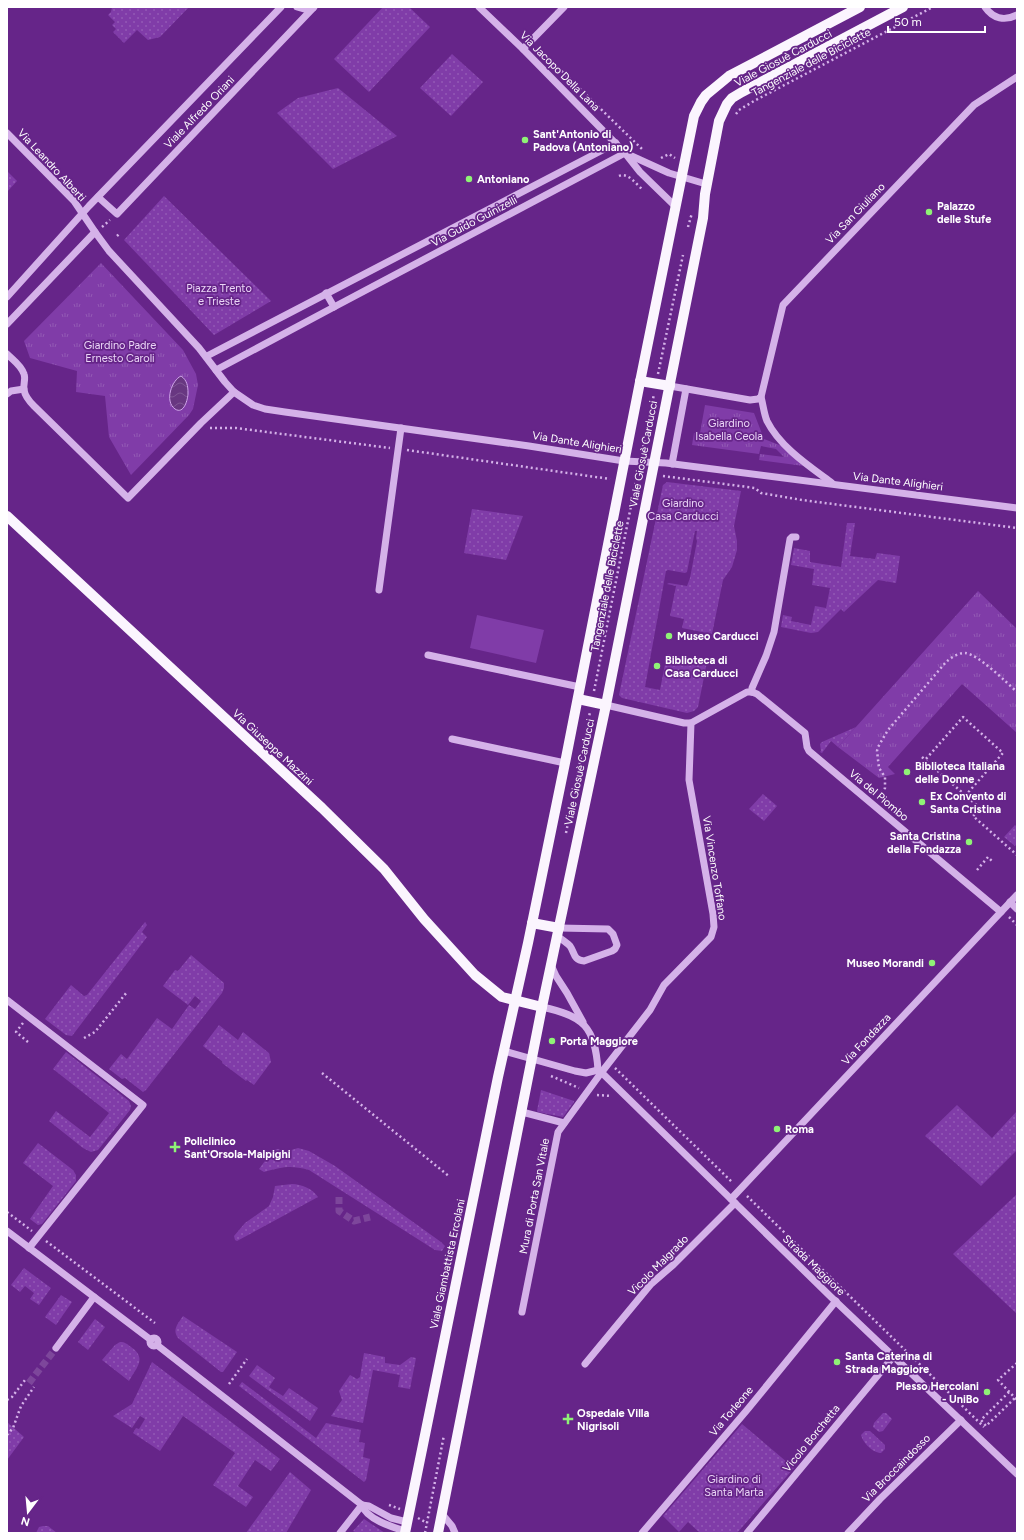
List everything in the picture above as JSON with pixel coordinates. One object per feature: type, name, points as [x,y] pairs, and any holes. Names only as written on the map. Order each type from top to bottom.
[{"type":"main road","name":"Viale Giosuè Carducci","points":[[515,1001],[578,699],[620,481],[694,116],[706,95],[729,76],[860,7]]},
{"type":"main road","name":"Viale Giosuè Carducci","points":[[542,1007],[606,705],[703,218],[706,184],[722,112],[732,98],[903,7]]},
{"type":"main road","points":[[640,381],[670,386]]},
{"type":"main road","name":"Via Giuseppe Mazzini","points":[[7,516],[322,808],[384,869],[424,919],[475,975],[498,994],[515,1001],[542,1007]]},
{"type":"main road","points":[[578,699],[606,705]]},
{"type":"main road","points":[[532,923],[558,932]]},
{"type":"main road","name":"Viale Giambattista Ercolani","points":[[406,1529],[515,1001]]},
{"type":"main road","points":[[438,1533],[542,1007]]},
{"type":"street","name":"Viale Alfredo Oriani","points":[[82,214],[281,7]]},
{"type":"street","points":[[296,7],[304,9],[314,7]]},
{"type":"street","name":"Viale Alfredo Oriani","points":[[98,197],[117,214],[314,7]]},
{"type":"street","name":"Via Jacopo Della Lana","points":[[479,7],[523,49],[616,143],[640,172],[676,206]]},
{"type":"street","points":[[523,49],[564,7]]},
{"type":"street","points":[[985,7],[992,15],[998,18],[1008,18],[1017,15]]},
{"type":"street","name":"Via San Giuliano","points":[[834,484],[804,462],[777,436],[766,420],[761,397],[782,305],[974,105],[1017,77]]},
{"type":"street","name":"Via Leandro Alberti","points":[[7,133],[74,201],[95,232]]},
{"type":"street","name":"Via Guido Guinizelli","points":[[207,356],[616,143]]},
{"type":"street","name":"Via Jacopo Della Lana","points":[[625,153],[662,171],[706,184]]},
{"type":"street","name":"Via Guido Guinizelli","points":[[216,370],[625,153]]},
{"type":"street","points":[[7,296],[82,214]]},
{"type":"street","points":[[7,324],[95,232],[109,251],[207,356],[216,370],[234,392],[201,423],[128,498],[34,406],[24,389],[25,377],[23,372],[16,362],[7,354]]},
{"type":"street","points":[[326,293],[334,307]]},
{"type":"street","points":[[670,386],[750,400],[761,397]]},
{"type":"street","points":[[7,394],[11,391],[24,389]]},
{"type":"street","points":[[672,464],[686,389]]},
{"type":"street","name":"Via Dante Alighieri","points":[[234,392],[252,405],[265,409],[529,446],[624,461],[672,464],[1017,508]]},
{"type":"street","points":[[379,590],[401,428]]},
{"type":"street","points":[[606,705],[684,723],[691,722],[748,692],[752,692],[752,688],[766,656],[774,632],[790,539],[792,537],[796,537]]},
{"type":"street","points":[[428,655],[580,687]]},
{"type":"street","name":"Via del Piombo","points":[[752,692],[757,694],[805,733],[808,751],[1004,909]]},
{"type":"street","name":"Via Vincenzo Toffano","points":[[600,1071],[650,1010],[664,985],[711,937],[713,932],[713,914],[689,780],[691,722]]},
{"type":"street","name":"Viale Giosuè Carducci","points":[[452,739],[565,763]]},
{"type":"street","name":"Via Fondazza","points":[[733,1201],[1017,895]]},
{"type":"street","points":[[1010,902],[1017,908]]},
{"type":"street","points":[[608,930],[613,934],[617,946],[612,951],[580,961],[574,957],[571,947],[558,932],[608,930]]},
{"type":"street","points":[[504,1051],[586,1073],[600,1071],[594,1040],[551,965]]},
{"type":"street","points":[[7,1000],[143,1105],[29,1248]]},
{"type":"street","points":[[542,1007],[566,1013],[585,1025]]},
{"type":"street","name":"Mura di Porta San Vitale","points":[[522,1312],[558,1132],[600,1071]]},
{"type":"street","name":"Strada Maggiore","points":[[600,1071],[893,1356],[1015,1469]]},
{"type":"street","points":[[522,1112],[564,1123]]},
{"type":"street","name":"Vicolo Malgrado","points":[[585,1364],[651,1284],[673,1265],[733,1201]]},
{"type":"street","points":[[7,1231],[154,1342],[362,1505],[367,1505],[391,1518],[406,1529]]},
{"type":"street","points":[[56,1348],[94,1297]]},
{"type":"street","name":"Via Torleone","points":[[642,1533],[747,1410],[836,1301]]},
{"type":"street","name":"Vicolo Borchetta","points":[[747,1533],[893,1356]]},
{"type":"street","name":"Via Broccaindosso","points":[[848,1533],[880,1499],[961,1420]]},
{"type":"street","points":[[340,1533],[362,1505]]},
{"type":"street","points":[[442,1514],[452,1526],[455,1533]]},
{"type":"path","name":"Tangenziale delle Biciclette","points":[[739,110],[933,7]]},
{"type":"path","points":[[530,41],[646,153]]},
{"type":"path","points":[[658,158],[661,158],[666,154],[671,155],[675,157],[677,162]]},
{"type":"path","points":[[619,176],[622,174],[627,175],[644,191]]},
{"type":"path","points":[[687,232],[690,215],[695,210]]},
{"type":"path","points":[[657,380],[684,248]]},
{"type":"path","points":[[643,448],[655,391]]},
{"type":"path","points":[[609,479],[630,483],[643,476],[663,476],[755,488],[761,493],[802,500],[1017,528]]},
{"type":"path","name":"Tangenziale delle Biciclette","points":[[593,696],[637,479]]},
{"type":"path","points":[[872,803],[885,788],[885,777],[879,768],[878,747],[888,730],[946,662],[954,656],[966,653],[979,659],[1017,692]]},
{"type":"path","points":[[565,837],[590,714]]},
{"type":"path","points":[[925,760],[963,717],[1003,753],[965,796]]},
{"type":"path","points":[[922,757],[980,808],[973,816],[1017,854]]},
{"type":"path","points":[[977,870],[988,857],[992,861]]},
{"type":"path","points":[[1004,909],[1017,925]]},
{"type":"path","points":[[84,1038],[95,1032],[127,992]]},
{"type":"path","points":[[28,1016],[16,1032],[28,1042]]},
{"type":"path","points":[[614,1068],[736,1187]]},
{"type":"path","points":[[322,1073],[450,1177]]},
{"type":"path","points":[[744,1193],[987,1430]]},
{"type":"path","points":[[7,1212],[155,1323]]},
{"type":"path","points":[[229,1384],[247,1359]]},
{"type":"path","points":[[1010,1392],[981,1420],[986,1426],[1016,1399],[1010,1392],[998,1380],[1017,1363]]},
{"type":"path","points":[[7,1400],[25,1380]]},
{"type":"path","points":[[7,1435],[13,1428],[21,1406],[34,1387]]},
{"type":"green space","points":[[112,7],[189,7],[160,37],[148,40],[137,30],[124,43],[113,32],[116,29],[112,25],[115,22],[108,15],[111,12]]},
{"type":"green space","points":[[383,7],[409,7],[430,27],[369,92],[334,59]]},
{"type":"green space","points":[[452,54],[483,82],[451,116],[420,88]]},
{"type":"green space","points":[[338,88],[397,136],[333,169],[277,113],[298,98]]},
{"type":"green space","points":[[7,171],[17,181],[7,192]]},
{"type":"green space","name":"Piazza Trento e Trieste","points":[[164,196],[271,301],[214,335],[124,240]]},
{"type":"green space","name":"Giardino Padre Ernesto Caroli","points":[[101,263],[183,350],[196,374],[198,385],[193,409],[131,475],[109,437],[105,396],[76,392],[77,371],[30,358],[24,341]],"holes":[[[179,377],[188,386],[188,396],[172,406],[171,390],[176,380]]]},
{"type":"green space","name":"Giardino Isabella Ceola","points":[[705,405],[754,413],[764,439],[782,446],[804,466],[759,460],[760,454],[784,457],[776,449],[761,446],[759,454],[692,445],[694,433],[700,433]]},
{"type":"green space","name":"Giardino Casa Carducci","points":[[667,482],[741,491],[734,526],[737,550],[732,567],[723,580],[712,634],[682,628],[684,619],[670,616],[676,586],[667,584],[687,586],[697,541],[697,531],[695,531],[687,572],[666,571],[645,687],[660,690],[667,654],[707,662],[698,707],[694,711],[687,713],[622,698],[619,695],[663,485]]},
{"type":"green space","points":[[472,509],[523,516],[506,560],[464,553]]},
{"type":"green space","points":[[847,523],[855,523],[850,556],[875,559],[877,553],[900,556],[896,583],[878,580],[844,612],[841,609],[818,632],[811,633],[781,627],[783,615],[792,617],[791,621],[811,625],[815,606],[826,608],[830,588],[812,585],[814,569],[791,565],[794,548],[810,551],[810,562],[841,567]]},
{"type":"green space","points":[[978,591],[1017,629],[1017,733],[962,684],[888,767],[895,774],[879,778],[838,747]]},
{"type":"green space","points":[[477,615],[544,630],[536,663],[470,648]]},
{"type":"green space","points":[[856,727],[838,747],[831,741],[822,753],[820,752],[820,744],[822,742]]},
{"type":"green space","points":[[763,794],[777,806],[764,821],[749,809]]},
{"type":"green space","points":[[1015,825],[1017,827],[1017,844],[1015,846],[1004,837]]},
{"type":"green space","points":[[145,922],[147,925],[142,932],[147,937],[72,1036],[66,1035],[45,1019],[71,985],[84,996],[87,995]]},
{"type":"green space","points":[[191,955],[224,983],[224,988],[222,993],[143,1092],[125,1078],[122,1079],[109,1069],[121,1054],[127,1059],[157,1018],[172,1029],[189,1005],[195,1009],[201,1001],[195,996],[188,1005],[163,986],[175,970],[178,971]]},
{"type":"green space","points":[[219,1025],[238,1040],[243,1032],[269,1053],[271,1062],[254,1085],[247,1080],[246,1081],[222,1063],[223,1062],[203,1046]]},
{"type":"green space","points":[[66,1052],[129,1101],[131,1106],[130,1110],[98,1150],[91,1152],[83,1148],[49,1121],[56,1111],[90,1137],[109,1113],[53,1069]]},
{"type":"green space","points":[[541,1090],[574,1102],[563,1117],[538,1112]]},
{"type":"green space","points":[[957,1105],[992,1138],[1017,1111],[1017,1150],[981,1186],[925,1136]]},
{"type":"green space","points":[[38,1143],[73,1170],[76,1175],[76,1181],[42,1224],[38,1225],[30,1219],[53,1186],[23,1163]]},
{"type":"green space","points":[[298,1148],[309,1151],[335,1166],[441,1242],[445,1246],[442,1251],[435,1250],[309,1170],[286,1167],[264,1172],[259,1169],[273,1150],[278,1149],[285,1152]]},
{"type":"green space","points":[[292,1184],[306,1188],[318,1197],[237,1241],[235,1240],[234,1236],[245,1223],[269,1206],[273,1197],[275,1186]]},
{"type":"green space","points":[[1017,1194],[1017,1314],[953,1254]]},
{"type":"green space","points":[[24,1268],[51,1288],[39,1305],[30,1299],[34,1293],[25,1286],[20,1292],[11,1285]]},
{"type":"green space","points":[[61,1295],[72,1302],[56,1325],[45,1317]]},
{"type":"green space","points":[[183,1316],[237,1352],[223,1372],[221,1372],[178,1338],[176,1335],[176,1329]]},
{"type":"green space","points":[[95,1319],[105,1327],[88,1350],[78,1342]]},
{"type":"green space","points":[[120,1342],[126,1343],[136,1351],[140,1359],[129,1381],[102,1360],[115,1345]]},
{"type":"green space","points":[[364,1353],[385,1357],[385,1363],[400,1365],[411,1357],[416,1358],[410,1389],[398,1387],[400,1375],[373,1370],[363,1423],[331,1416],[342,1400],[339,1391],[350,1375],[357,1379],[360,1377]]},
{"type":"green space","points":[[152,1362],[280,1459],[271,1471],[255,1460],[238,1486],[253,1497],[246,1507],[213,1485],[235,1453],[183,1416],[160,1451],[133,1433],[136,1428],[139,1429],[145,1419],[140,1416],[132,1428],[113,1416],[132,1404]]},
{"type":"green space","points":[[257,1365],[275,1378],[269,1387],[283,1396],[289,1388],[318,1408],[310,1421],[249,1376]]},
{"type":"green space","points":[[242,1382],[316,1438],[326,1423],[361,1430],[359,1442],[365,1443],[363,1457],[370,1459],[366,1480],[364,1482],[239,1386]]},
{"type":"green space","points":[[883,1413],[886,1413],[892,1419],[883,1431],[879,1432],[873,1427],[874,1423]]},
{"type":"green space","points":[[7,1422],[24,1437],[7,1460]]},
{"type":"green space","name":"Giardino di Santa Marta","points":[[742,1424],[794,1468],[737,1533],[700,1533],[688,1522],[679,1532],[663,1516]]},
{"type":"green space","points":[[865,1431],[870,1431],[885,1445],[885,1449],[881,1453],[878,1453],[869,1447],[864,1441],[861,1435]]},
{"type":"green space","points":[[290,1472],[311,1490],[286,1533],[246,1533]]},
{"type":"green space","points":[[364,1519],[385,1533],[356,1533],[353,1531]]},
{"type":"green space","points":[[48,1526],[57,1533],[36,1533],[39,1527]]},
{"type":"water","points":[[181,376],[187,383],[188,396],[185,406],[181,410],[178,410],[175,409],[170,401],[170,391],[172,386]]},
{"type":"tunnel","points":[[339,1197],[339,1211],[354,1221],[370,1217]]},
{"type":"tunnel","points":[[29,1383],[56,1348]]},
{"type":"place","name":"Sant'Antonio di Padova (Antoniano)","points":[[525,140]]},
{"type":"place","name":"Antoniano","points":[[469,179]]},
{"type":"place","name":"Palazzo delle Stufe","points":[[929,212]]},
{"type":"place","name":"Museo Carducci","points":[[669,636]]},
{"type":"place","name":"Biblioteca di Casa Carducci","points":[[657,666]]},
{"type":"place","name":"Biblioteca Italiana delle Donne","points":[[907,772]]},
{"type":"place","name":"Ex Convento di Santa Cristina","points":[[922,802]]},
{"type":"place","name":"Santa Cristina della Fondazza","points":[[969,842]]},
{"type":"place","name":"Museo Morandi","points":[[932,963]]},
{"type":"place","name":"Porta Maggiore","points":[[552,1041]]},
{"type":"place","name":"Roma","points":[[777,1129]]},
{"type":"place","name":"Policlinico Sant'Orsola-Malpighi","points":[[175,1147]]},
{"type":"place","name":"Santa Caterina di Strada Maggiore","points":[[837,1362]]},
{"type":"place","name":"Plesso Hercolani - UniBo","points":[[987,1392]]},
{"type":"place","name":"Ospedale Villa Nigrisoli","points":[[568,1419]]}]
